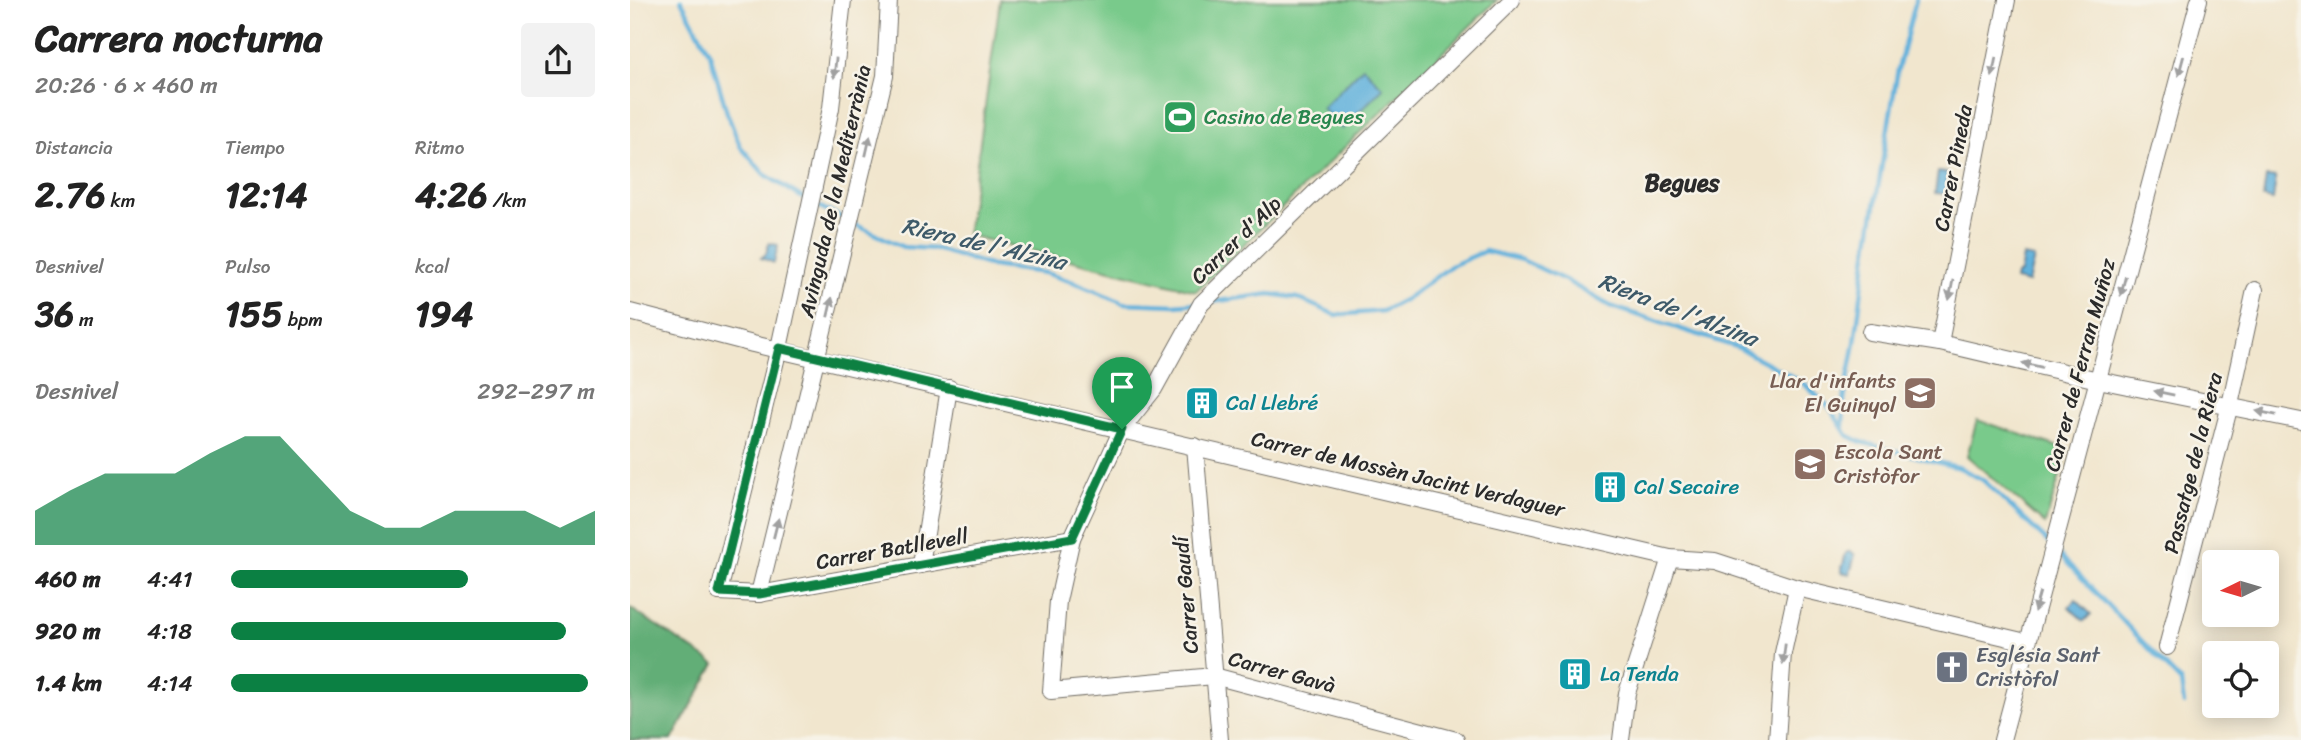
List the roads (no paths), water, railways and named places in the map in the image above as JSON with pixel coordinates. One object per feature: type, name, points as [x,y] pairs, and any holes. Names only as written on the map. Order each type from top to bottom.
[{"type":"street","name":"Avinguda de la Mediterrània","points":[[719,592],[779,348],[831,108],[843,0]]},
{"type":"street","name":"Avinguda de la Mediterrània","points":[[759,594],[885,76],[889,0]]},
{"type":"street","name":"Carrer d'Alp","points":[[1051,691],[1058,601],[1072,538],[1122,429],[1154,389],[1201,304],[1512,0]]},
{"type":"street","name":"Carrer Pineda","points":[[1940,344],[2007,0]]},
{"type":"street","name":"Carrer de Ferran Muñoz","points":[[2001,740],[2199,0]]},
{"type":"street","name":"Passatge de la Riera","points":[[2167,647],[2230,405],[2255,290]]},
{"type":"street","name":"Carrer de Mossèn Jacint Verdaguer","points":[[630,312],[1670,558],[1715,561],[1797,587],[2026,642]]},
{"type":"street","points":[[1870,332],[1940,344],[2098,380],[2301,421]]},
{"type":"street","points":[[921,565],[949,388]]},
{"type":"street","name":"Carrer Gaudí","points":[[1195,446],[1220,740]]},
{"type":"street","name":"Carrer Batllevell","points":[[719,592],[759,594],[1072,538]]},
{"type":"street","points":[[1621,740],[1627,693],[1670,558]]},
{"type":"street","points":[[1777,740],[1783,653],[1797,587]]},
{"type":"street","name":"Carrer Gavà","points":[[1051,691],[1214,676],[1456,740]]},
{"type":"water","points":[[1363,67],[1383,88],[1342,129],[1322,108]]},
{"type":"water","points":[[1938,172],[1948,173],[1946,194],[1935,193]]},
{"type":"water","points":[[2266,177],[2276,178],[2273,200],[2263,198]]},
{"type":"water","points":[[769,243],[778,245],[774,263],[761,258],[766,254]]},
{"type":"water","points":[[2023,256],[2034,258],[2028,283],[2015,280],[2020,273]]},
{"type":"water","points":[[1851,551],[1855,555],[1850,574],[1841,572],[1846,553]]},
{"type":"water","points":[[2076,600],[2091,614],[2084,621],[2069,607]]},
{"type":"waterway","name":"Riera de l'Alzina","points":[[681,0],[710,54],[727,113],[740,146],[764,174],[806,200]]},
{"type":"waterway","points":[[1843,426],[1844,400],[1898,69],[1916,0]]},
{"type":"waterway","name":"Riera de l'Alzina","points":[[814,204],[847,220]]},
{"type":"waterway","name":"Riera de l'Alzina","points":[[854,224],[903,247],[936,249],[992,266],[1045,273],[1124,303],[1196,303]]},
{"type":"waterway","name":"Riera de l'Alzina","points":[[1211,302],[1270,294],[1297,298],[1336,315],[1383,311],[1406,299],[1451,266],[1485,251],[1522,260],[1565,280],[1610,306],[1739,348],[1802,382],[1830,408],[1847,435],[1861,442],[1960,468],[1983,480],[2050,544]]},
{"type":"waterway","name":"Riera de l'Alzina","points":[[2056,551],[2181,682],[2184,704]]},
{"type":"place","name":"Casino de Begues","points":[[1180,117]]},
{"type":"place","name":"Llar d'infants El Guinyol","points":[[1920,393]]},
{"type":"place","name":"Cal Llebré","points":[[1202,403]]},
{"type":"place","name":"Escola Sant Cristòfor","points":[[1810,464]]},
{"type":"place","name":"Cal Secaire","points":[[1610,487]]},
{"type":"place","name":"Església Sant Cristòfol","points":[[1952,667]]},
{"type":"place","name":"La Tenda","points":[[1575,674]]},
{"type":"district","name":"Begues","points":[[1682,183]]}]
